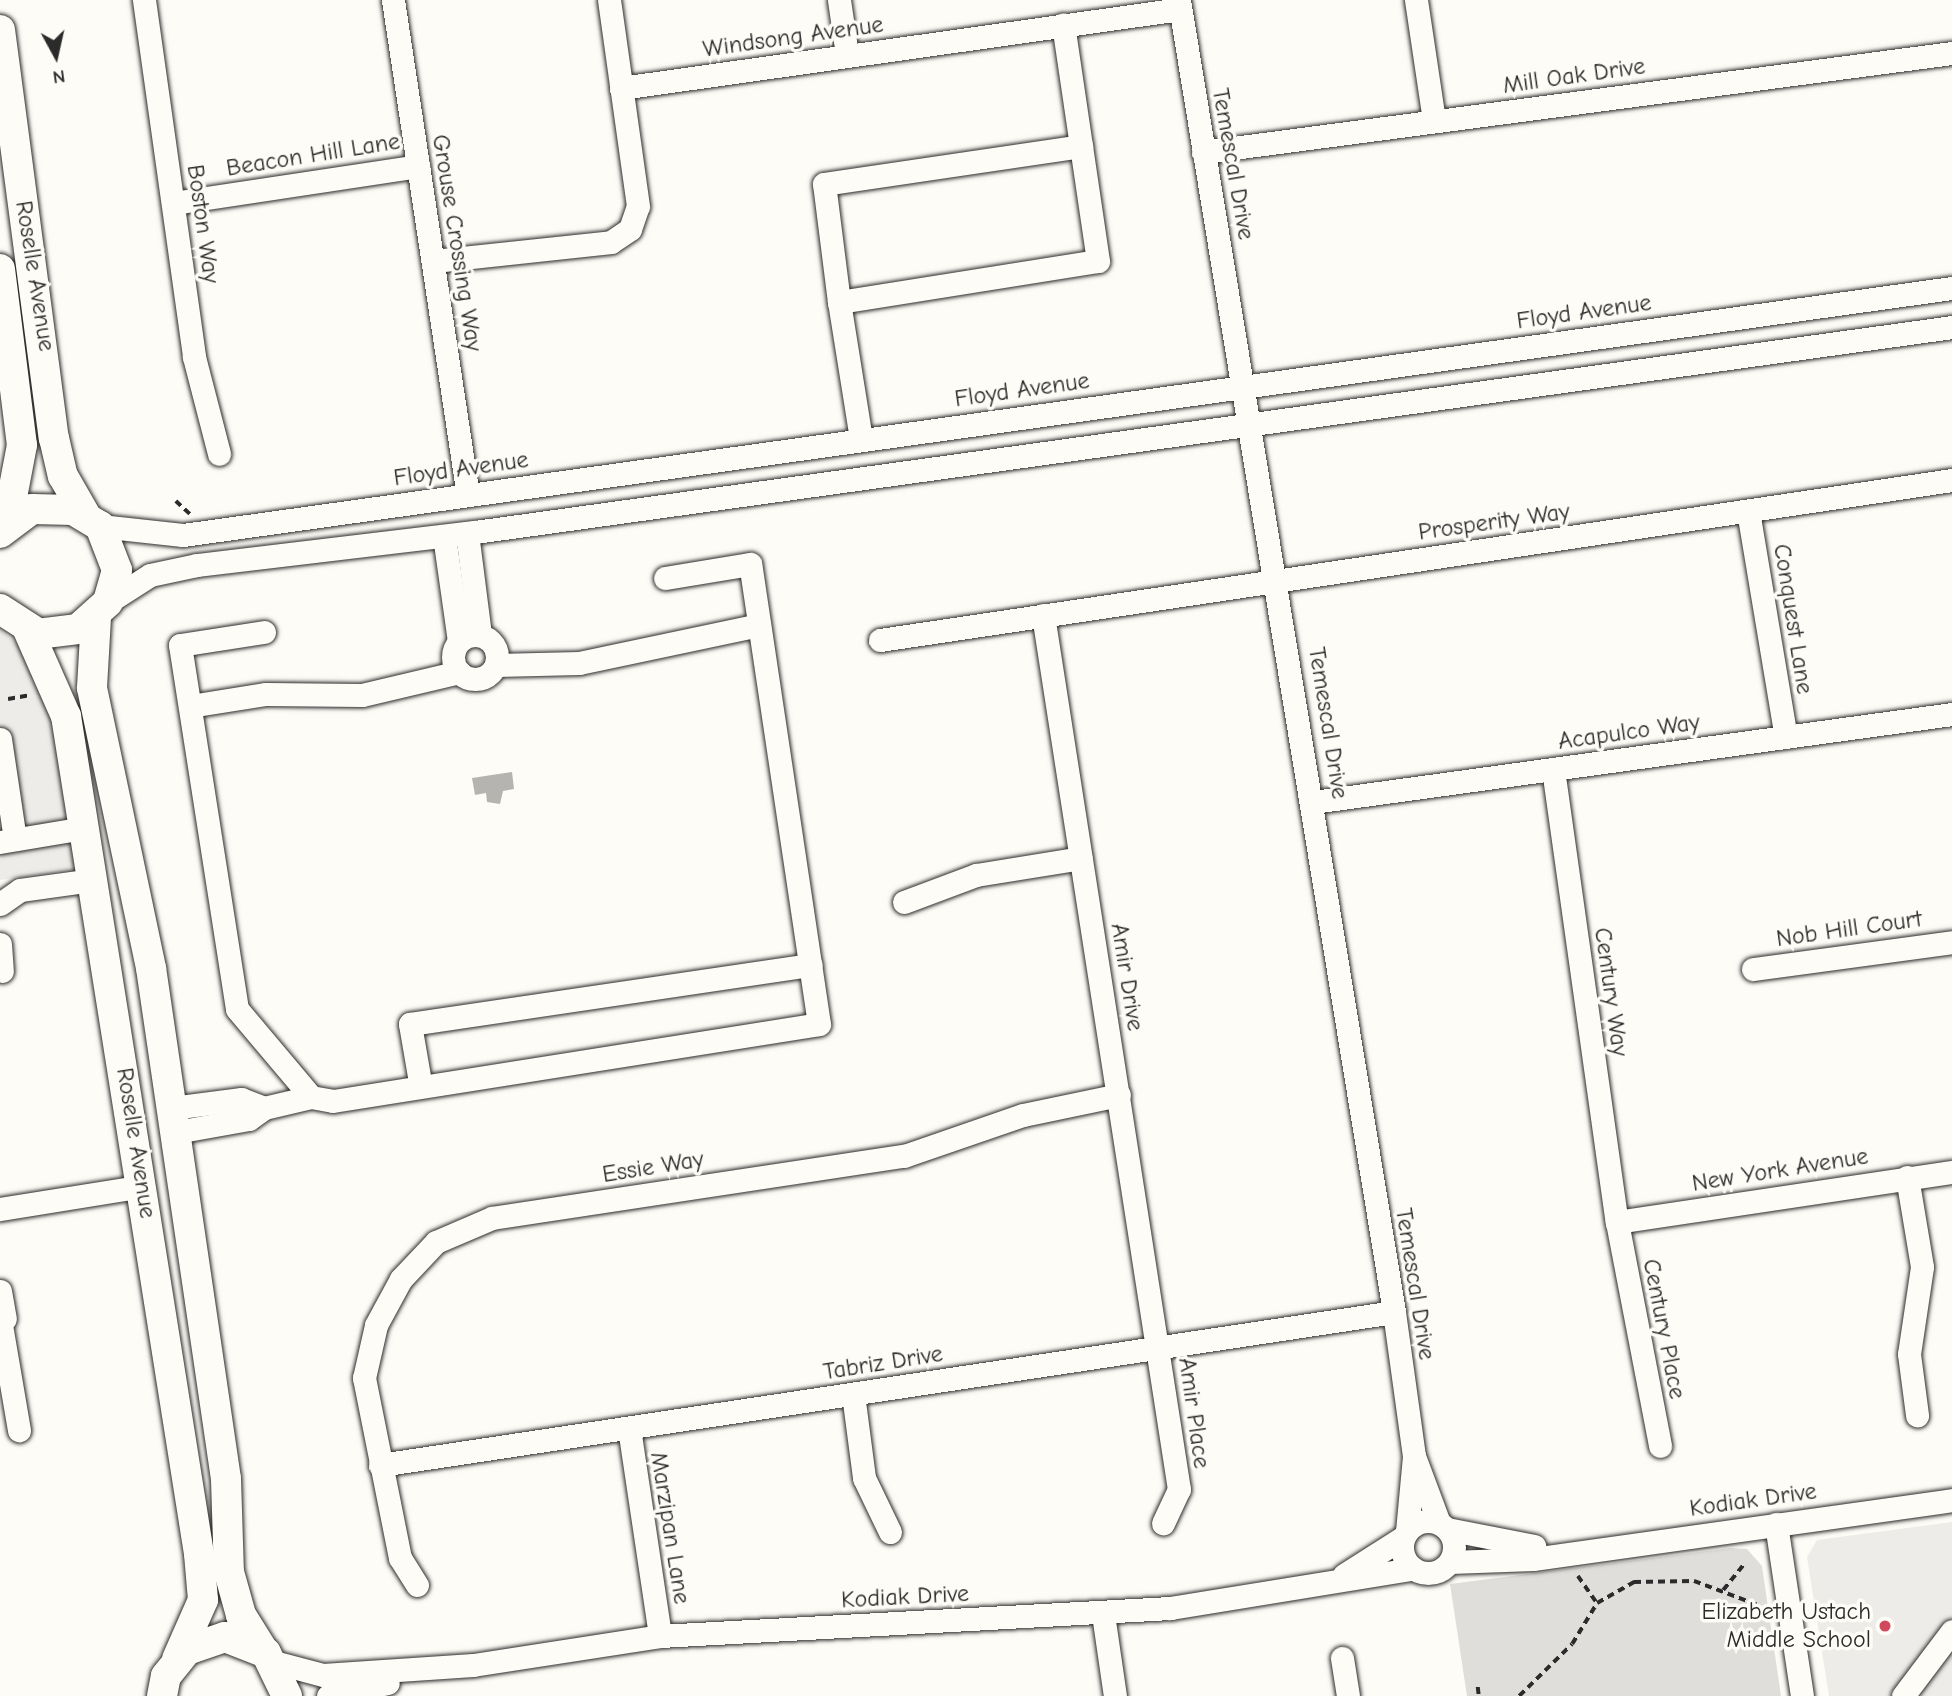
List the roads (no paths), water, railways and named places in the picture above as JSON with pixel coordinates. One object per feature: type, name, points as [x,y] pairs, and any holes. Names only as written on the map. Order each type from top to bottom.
[{"type":"main road","name":"Roselle Avenue","points":[[0,30],[4,94],[59,463],[116,559],[102,610],[92,688],[150,968],[174,1120],[226,1479],[232,1592],[287,1696]]},
{"type":"main road","name":"Roselle Avenue","points":[[0,270],[22,445],[4,528]]},
{"type":"main road","points":[[4,528],[46,506],[93,521]]},
{"type":"main road","points":[[9,618],[65,634],[102,610]]},
{"type":"main road","name":"Roselle Avenue","points":[[9,618],[63,703],[143,1186],[203,1581],[198,1617],[163,1684]]},
{"type":"main road","points":[[163,1684],[217,1638],[268,1656]]},
{"type":"street","name":"Boston Way","points":[[144,0],[194,357],[219,453]]},
{"type":"street","name":"Grouse Crossing Way","points":[[393,0],[468,494]]},
{"type":"street","points":[[434,261],[611,242],[630,229],[638,206],[609,0]]},
{"type":"street","points":[[839,0],[846,55]]},
{"type":"street","points":[[1416,0],[1434,121]]},
{"type":"street","name":"Windsong Avenue","points":[[621,88],[1063,25],[1180,4]]},
{"type":"street","name":"Temescal Drive","points":[[1180,4],[1203,152],[1279,580],[1394,1312],[1413,1456],[1405,1534]]},
{"type":"street","points":[[839,302],[1098,261],[1063,25]]},
{"type":"street","name":"Mill Oak Drive","points":[[1203,152],[1952,53]]},
{"type":"street","points":[[861,439],[824,184],[1081,146]]},
{"type":"street","name":"Beacon Hill Lane","points":[[174,203],[418,166]]},
{"type":"street","name":"Floyd Avenue","points":[[93,521],[183,535],[1952,288]]},
{"type":"street","points":[[102,610],[161,571],[467,533],[1952,327]]},
{"type":"street","name":"Prosperity Way","points":[[880,640],[1952,480]]},
{"type":"street","name":"Conquest Lane","points":[[1748,510],[1786,737]]},
{"type":"street","points":[[459,672],[453,657],[470,638],[467,533]]},
{"type":"street","points":[[444,536],[470,638]]},
{"type":"street","points":[[174,1120],[248,1119],[264,1108],[311,1097],[333,1101],[420,1082],[819,1024],[750,564],[665,578]]},
{"type":"street","name":"Amir Drive","points":[[1043,615],[1158,1348]]},
{"type":"street","points":[[190,706],[266,694],[362,695],[459,672],[484,678],[496,666],[579,663],[759,625]]},
{"type":"street","points":[[264,632],[180,645],[237,1009],[311,1097]]},
{"type":"street","points":[[470,638],[496,648],[496,666]]},
{"type":"street","name":"Acapulco Way","points":[[1313,803],[1952,714]]},
{"type":"street","points":[[0,739],[8,841],[85,828]]},
{"type":"street","name":"Century Way","points":[[1553,769],[1617,1222]]},
{"type":"street","points":[[904,902],[975,875],[1081,858]]},
{"type":"street","points":[[0,904],[20,890],[93,880]]},
{"type":"street","name":"Nob Hill Court","points":[[1753,969],[1952,942]]},
{"type":"street","points":[[0,944],[2,971]]},
{"type":"street","points":[[420,1082],[410,1024],[811,965]]},
{"type":"street","name":"Essie Way","points":[[417,1585],[400,1559],[364,1378],[376,1325],[401,1279],[436,1242],[492,1218],[904,1156],[1023,1115],[1119,1095]]},
{"type":"street","name":"New York Avenue","points":[[1617,1222],[1952,1172]]},
{"type":"street","points":[[1908,1177],[1922,1267],[1909,1354],[1917,1415]]},
{"type":"street","points":[[0,1209],[143,1186]]},
{"type":"street","name":"Century Place","points":[[1617,1222],[1660,1446]]},
{"type":"street","points":[[0,1291],[19,1430]]},
{"type":"street","name":"Tabriz Drive","points":[[380,1465],[1394,1312]]},
{"type":"street","name":"Amir Place","points":[[1158,1348],[1179,1489],[1163,1524]]},
{"type":"street","points":[[853,1394],[863,1478],[890,1532]]},
{"type":"street","name":"Marzipan Lane","points":[[629,1427],[660,1636]]},
{"type":"street","name":"Temescal Drive","points":[[1413,1456],[1443,1526]]},
{"type":"street","name":"Kodiak Drive","points":[[1450,1562],[1561,1552],[1952,1500]]},
{"type":"street","points":[[1422,1521],[1443,1526],[1454,1545],[1450,1562],[1437,1573],[1412,1569],[1402,1555],[1405,1534],[1422,1521]]},
{"type":"street","points":[[1776,1524],[1802,1696]]},
{"type":"street","name":"Kodiak Drive","points":[[1443,1526],[1561,1552]]},
{"type":"street","name":"Kodiak Drive","points":[[1339,1579],[1405,1534]]},
{"type":"street","name":"Kodiak Drive","points":[[328,1696],[473,1665],[660,1636],[1103,1614],[1412,1569]]},
{"type":"street","points":[[1103,1614],[1115,1696]]},
{"type":"street","points":[[1903,1696],[1952,1631]]},
{"type":"street","name":"Kodiak Drive","points":[[268,1656],[323,1675],[473,1665]]},
{"type":"street","points":[[1342,1658],[1348,1696]]},
{"type":"place","name":"Elizabeth Ustach Middle School","points":[[1885,1626]]}]
